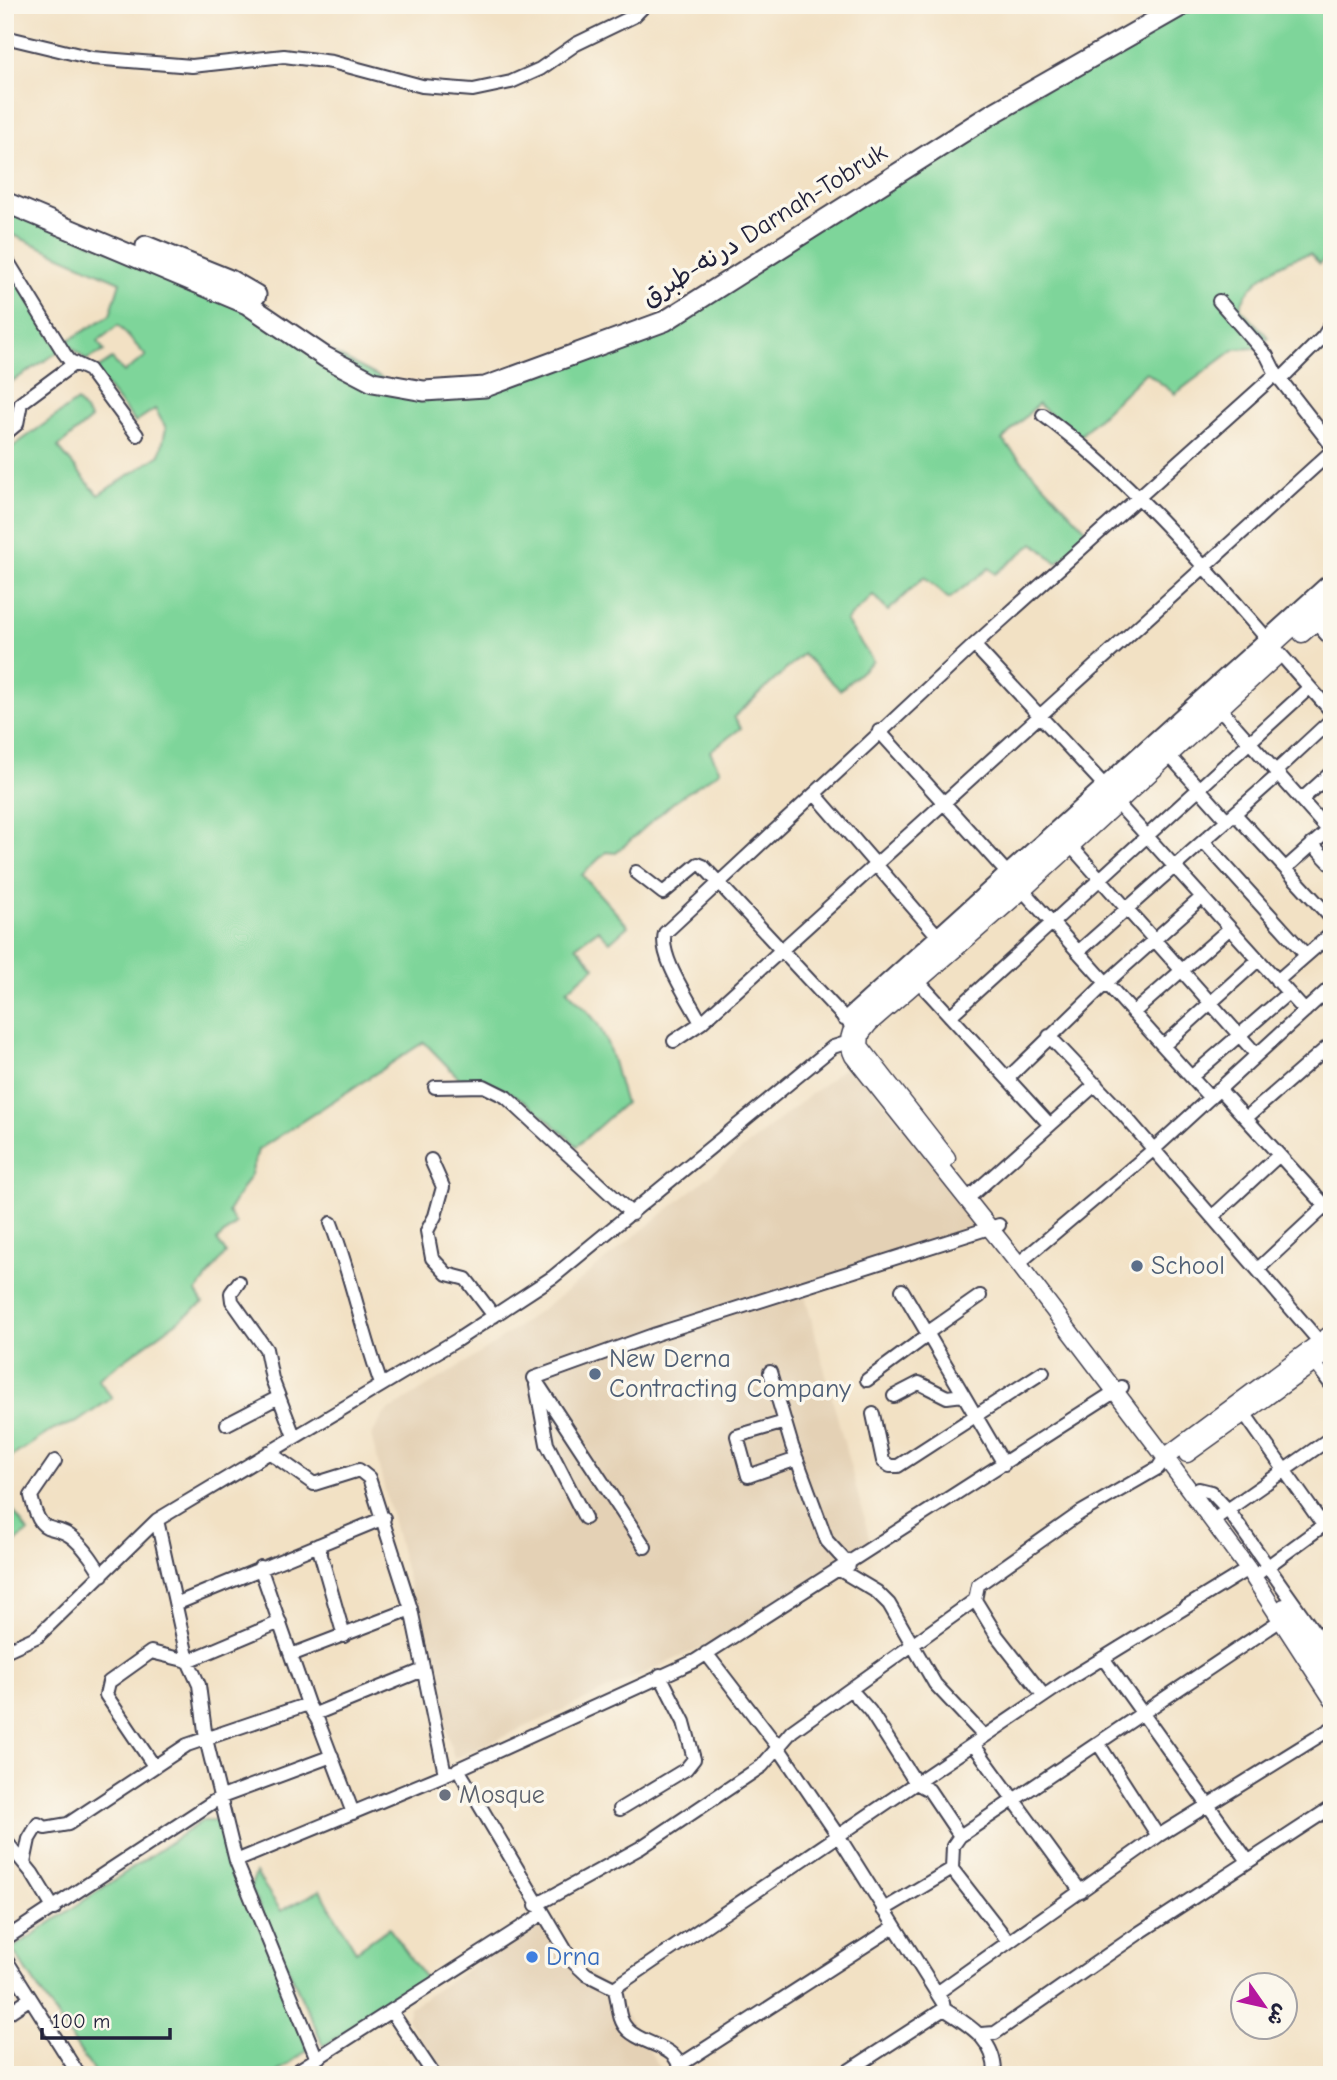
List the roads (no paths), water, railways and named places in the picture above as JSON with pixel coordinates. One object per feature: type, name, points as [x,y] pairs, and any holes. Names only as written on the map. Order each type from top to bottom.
[{"type":"highway","name":"درنه-طبرق Darnah-Tobruk","points":[[5,188],[230,280],[357,362],[378,371],[426,381],[483,375],[660,312],[989,102],[1161,5]]},
{"type":"highway","name":"درنه-طبرق Darnah-Tobruk","points":[[5,202],[247,304],[325,357],[373,382],[424,391],[485,387],[665,321],[990,115],[1183,5]]},
{"type":"main road","points":[[1330,1663],[1258,1569],[1168,1461],[1119,1389],[1023,1262],[853,1056],[853,1032],[940,939],[1014,880],[1332,592]]},
{"type":"main road","points":[[853,1032],[870,1023],[919,982],[1014,880],[1070,845],[1220,709],[1274,645],[1315,622],[1332,608]]},
{"type":"main road","points":[[853,1032],[860,1046],[974,1193],[994,1227]]},
{"type":"main road","points":[[1168,1461],[1328,1344]]},
{"type":"main road","points":[[1168,1461],[1244,1413],[1314,1362],[1328,1344]]},
{"type":"main road","points":[[1168,1461],[1224,1513],[1258,1569],[1281,1620],[1332,1699]]},
{"type":"street","points":[[5,37],[92,58],[178,65],[208,65],[284,56],[304,58],[332,62],[422,86],[473,90],[511,82],[540,69],[576,44],[634,16],[645,5]]},
{"type":"street","points":[[5,257],[64,353],[89,370],[137,435]]},
{"type":"street","points":[[1219,301],[1267,356],[1278,377],[1332,446]]},
{"type":"street","points":[[701,1023],[666,955],[662,942],[665,933],[879,731],[1323,337],[1332,323]]},
{"type":"street","points":[[5,434],[17,425],[20,403],[75,363]]},
{"type":"street","points":[[1043,415],[1140,498],[1274,645],[1309,688],[1329,705]]},
{"type":"street","points":[[674,1041],[701,1023],[1037,716],[1332,452]]},
{"type":"street","points":[[1014,880],[1103,784],[1274,645],[1332,578]]},
{"type":"street","points":[[1315,622],[1332,641]]},
{"type":"street","points":[[974,645],[1037,716],[1103,784]]},
{"type":"street","points":[[950,1016],[1309,688]]},
{"type":"street","points":[[1220,709],[1330,829],[1286,868]]},
{"type":"street","points":[[1078,952],[1204,842],[1332,719]]},
{"type":"street","points":[[879,731],[1191,1077],[1246,1118],[1329,1206],[1258,1269]]},
{"type":"street","points":[[1169,755],[1200,789],[1286,868],[1332,919]]},
{"type":"street","points":[[1301,800],[1332,772]]},
{"type":"street","points":[[815,794],[940,939]]},
{"type":"street","points":[[1116,803],[1304,1011]]},
{"type":"street","points":[[1204,842],[1306,955]]},
{"type":"street","points":[[1312,844],[1332,865]]},
{"type":"street","points":[[1070,845],[1256,1054]]},
{"type":"street","points":[[5,1651],[38,1636],[158,1520],[494,1316],[553,1276],[632,1214],[772,1095],[853,1032],[719,881],[698,864],[663,893],[636,872]]},
{"type":"street","points":[[1008,1078],[1049,1036],[1201,898]]},
{"type":"street","points":[[1133,1013],[1229,929]]},
{"type":"street","points":[[1277,981],[1332,933]]},
{"type":"street","points":[[1163,1046],[1258,960]]},
{"type":"street","points":[[919,982],[1050,1125]]},
{"type":"street","points":[[1023,1262],[1153,1150],[1256,1054],[1330,990]]},
{"type":"street","points":[[1191,1077],[1288,993]]},
{"type":"street","points":[[1049,1036],[1096,1084],[1258,1269],[1328,1344]]},
{"type":"street","points":[[1246,1118],[1332,1043]]},
{"type":"street","points":[[974,1193],[1096,1084]]},
{"type":"street","points":[[435,1087],[484,1086],[506,1097],[632,1214]]},
{"type":"street","points":[[1213,1216],[1279,1155]]},
{"type":"street","points":[[431,1160],[443,1187],[435,1216],[427,1231],[432,1258],[447,1274],[466,1279],[494,1316]]},
{"type":"street","points":[[331,1223],[346,1262],[363,1334],[381,1384]]},
{"type":"street","points":[[534,1378],[656,1334],[994,1227]]},
{"type":"street","points":[[239,1282],[231,1293],[232,1301],[266,1349],[279,1397],[294,1436]]},
{"type":"street","points":[[902,1290],[1004,1464]]},
{"type":"street","points":[[867,1380],[980,1296]]},
{"type":"street","points":[[1314,1362],[1332,1386]]},
{"type":"street","points":[[770,1372],[797,1459],[827,1541],[845,1568],[883,1597],[935,1685],[978,1740],[1013,1800],[1081,1892]]},
{"type":"street","points":[[873,1414],[883,1461],[890,1466],[898,1466],[1043,1372]]},
{"type":"street","points":[[534,1378],[547,1444],[585,1518]]},
{"type":"street","points":[[534,1378],[645,1547]]},
{"type":"street","points":[[894,1396],[919,1383],[947,1397],[963,1395]]},
{"type":"street","points":[[236,1861],[451,1772],[706,1653],[845,1568],[1119,1389]]},
{"type":"street","points":[[227,1424],[279,1397]]},
{"type":"street","points":[[614,1988],[1044,1696],[1258,1569],[1328,1522],[1284,1473],[1244,1413]]},
{"type":"street","points":[[785,1422],[737,1436],[748,1476],[797,1459]]},
{"type":"street","points":[[1224,1513],[1332,1437]]},
{"type":"street","points":[[269,1452],[314,1483],[320,1484],[359,1470],[365,1472],[384,1518],[411,1609],[423,1670],[451,1772],[572,1961],[586,1974],[614,1988]]},
{"type":"street","points":[[55,1461],[31,1496],[35,1514],[41,1525],[72,1537],[102,1575]]},
{"type":"street","points":[[1044,1696],[997,1636],[975,1600],[978,1585],[1080,1513],[1168,1461]]},
{"type":"street","points":[[178,1603],[384,1518]]},
{"type":"street","points":[[158,1520],[178,1603],[188,1661],[199,1685],[219,1798],[236,1861],[317,2059]]},
{"type":"street","points":[[318,1545],[344,1636]]},
{"type":"street","points":[[260,1567],[291,1655],[353,1812]]},
{"type":"street","points":[[298,2073],[539,1910],[640,1848],[762,1766],[792,1731],[852,1691],[975,1600]]},
{"type":"street","points":[[291,1655],[411,1609]]},
{"type":"street","points":[[1009,1941],[952,1870],[953,1846],[960,1836],[1281,1620]]},
{"type":"street","points":[[154,1766],[106,1695],[109,1682],[150,1653],[188,1661],[279,1622]]},
{"type":"street","points":[[706,1653],[778,1747],[839,1837],[937,1993],[944,2009],[981,2034],[992,2057],[995,2075]]},
{"type":"street","points":[[1104,1658],[1248,1861]]},
{"type":"street","points":[[24,1863],[29,1839],[38,1824],[45,1828],[68,1824],[154,1766],[206,1736],[312,1709],[423,1670]]},
{"type":"street","points":[[620,1809],[686,1769],[694,1759],[684,1722],[660,1675]]},
{"type":"street","points":[[852,1691],[870,1711],[916,1783],[929,1790],[960,1836]]},
{"type":"street","points":[[937,1993],[1158,1836],[1332,1728]]},
{"type":"street","points":[[1098,1743],[1158,1836]]},
{"type":"street","points":[[5,1939],[219,1798],[331,1756]]},
{"type":"street","points":[[981,2034],[995,2033],[1332,1807]]},
{"type":"street","points":[[5,1840],[24,1863],[54,1909]]},
{"type":"street","points":[[883,1910],[952,1870]]},
{"type":"street","points":[[614,1988],[621,2019],[628,2030],[675,2055],[680,2070],[894,1927]]},
{"type":"street","points":[[5,1958],[79,2075]]},
{"type":"street","points":[[5,2015],[29,1999]]},
{"type":"street","points":[[842,2075],[944,2009]]},
{"type":"street","points":[[391,2011],[434,2075]]},
{"type":"place","name":"School","points":[[1137,1266]]},
{"type":"place","name":"New Derna Contracting Company","points":[[595,1374]]},
{"type":"place","name":"Mosque","points":[[445,1795]]},
{"type":"place","name":"Drna","points":[[532,1957]]}]
